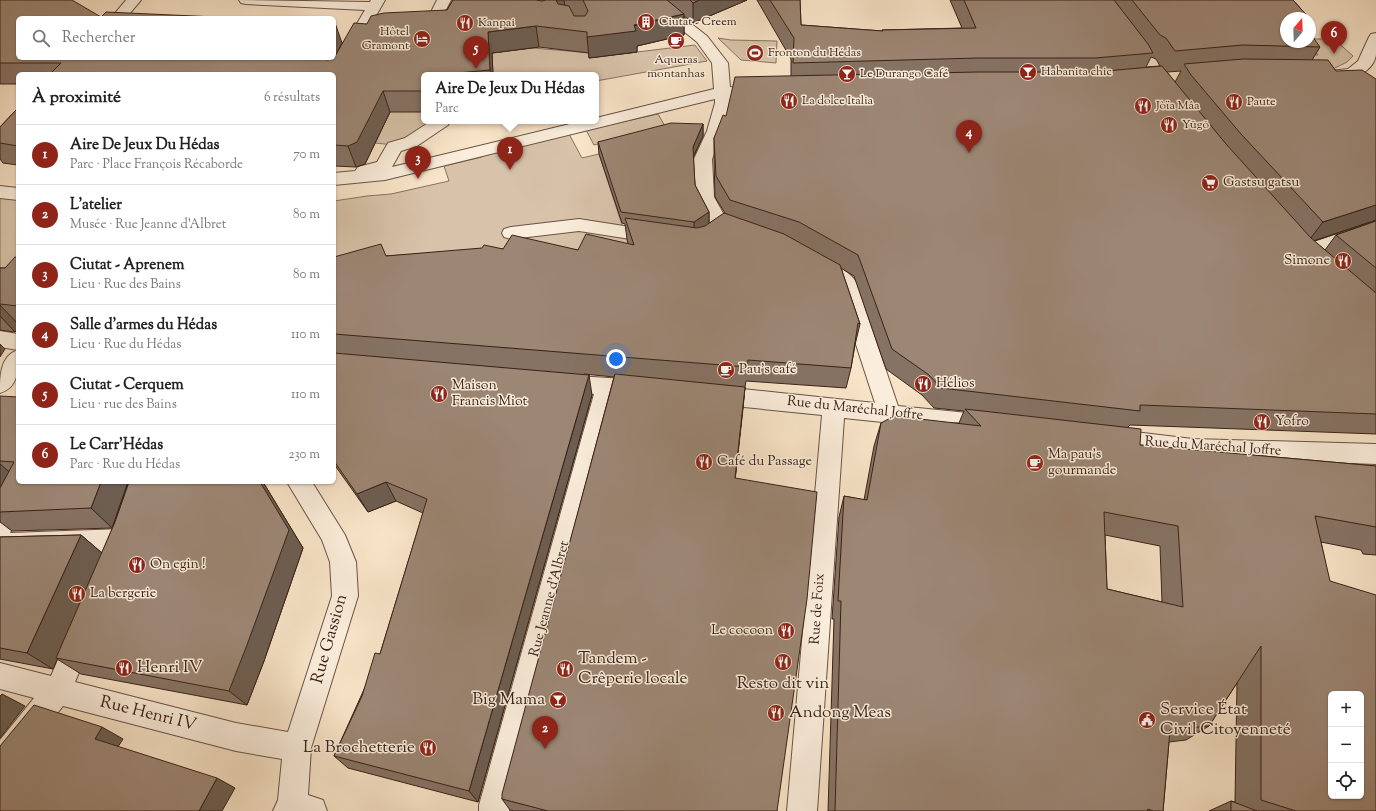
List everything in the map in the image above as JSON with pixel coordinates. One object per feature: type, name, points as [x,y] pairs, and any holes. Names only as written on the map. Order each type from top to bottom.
[{"type":"street","points":[[120,16],[134,0]]},
{"type":"street","points":[[246,0],[374,11]]},
{"type":"street","points":[[401,19],[436,18],[444,0]]},
{"type":"street","points":[[652,0],[702,39],[720,63],[723,103],[715,131],[703,159],[705,196],[715,230],[759,238]]},
{"type":"street","points":[[336,72],[349,38],[374,11]]},
{"type":"street","points":[[1309,75],[1352,72],[1366,63],[1376,37]]},
{"type":"street","points":[[599,122],[722,92],[772,91]]},
{"type":"street","points":[[336,178],[384,166],[394,147],[412,142],[438,124]]},
{"type":"street","points":[[336,179],[385,174],[591,124]]},
{"type":"street","points":[[511,234],[579,225],[674,239]]},
{"type":"street","points":[[1320,268],[1298,247],[1376,227]]},
{"type":"street","points":[[802,256],[846,282],[889,413]]},
{"type":"street","points":[[0,339],[16,342]]},
{"type":"street","points":[[0,385],[16,361]]},
{"type":"street","points":[[545,382],[661,391]]},
{"type":"street","name":"Rue Jeanne d'Albret","points":[[494,811],[494,805],[608,387]]},
{"type":"street","name":"Rue du Maréchal Joffre","points":[[692,394],[834,407],[1006,426]]},
{"type":"street","name":"Rue de Foix","points":[[802,811],[834,407]]},
{"type":"street","name":"Rue du Maréchal Joffre","points":[[1092,436],[1193,448],[1376,454]]},
{"type":"street","points":[[0,527],[22,484]]},
{"type":"street","name":"Rue Gassion","points":[[297,809],[297,748],[345,596],[343,562],[334,535],[300,484]]},
{"type":"street","points":[[0,544],[122,540]]},
{"type":"street","points":[[0,762],[58,691],[88,619]]},
{"type":"street","name":"Rue Henri IV","points":[[0,676],[236,737],[297,748]]},
{"type":"shaded area","name":"Fronton du Hédas","points":[[718,38],[731,40],[777,41],[776,63],[741,60]]},
{"type":"shaded area","points":[[1316,39],[1334,39],[1353,56],[1347,62],[1331,70],[1262,53],[1318,55],[1313,48],[1316,48]]},
{"type":"shaded area","points":[[695,45],[707,61],[599,80],[599,72],[421,72],[421,124],[432,124],[394,145],[375,143],[390,112],[414,73],[492,53],[533,48],[592,53],[596,57]]},
{"type":"shaded area","points":[[658,114],[665,126],[594,145],[586,130]]},
{"type":"shaded area","points":[[569,134],[582,158],[599,154],[623,228],[648,246],[336,283],[336,201],[391,194],[449,181],[444,166],[482,157],[484,154]]},
{"type":"shaded area","points":[[0,197],[16,200],[16,290],[0,287]]},
{"type":"building","points":[[0,0],[72,0],[99,16],[16,16],[16,60],[336,60],[336,54],[354,23],[367,24],[371,16],[384,13],[447,10],[453,0],[556,0],[558,4],[569,6],[574,16],[585,16],[588,11],[583,0],[667,0],[684,14],[634,25],[636,31],[587,37],[587,32],[536,26],[488,32],[490,70],[468,72],[421,72],[421,91],[383,91],[357,142],[348,146],[336,145],[336,72],[52,72],[61,63],[0,63]]},
{"type":"building","points":[[690,0],[699,0],[693,3]]},
{"type":"building","points":[[770,0],[800,0],[801,25],[883,31],[882,30],[976,28],[964,0],[1114,0],[1148,44],[1153,53],[1095,58],[978,58],[793,63],[794,38]]},
{"type":"building","points":[[1132,0],[1293,0],[1304,12],[1280,12],[1280,46],[1243,45],[1175,51],[1166,38],[1160,35]]},
{"type":"building","points":[[106,12],[194,16],[102,16]]},
{"type":"building","points":[[1316,41],[1320,47],[1316,47]]},
{"type":"building","points":[[1243,59],[1328,60],[1336,71],[1362,70],[1376,79],[1376,205],[1323,222],[1241,134],[1191,75],[1184,64]]},
{"type":"building","points":[[1162,66],[1226,144],[1311,238],[1376,293],[1376,414],[1140,405],[1140,411],[941,388],[929,375],[892,349],[858,255],[799,222],[730,200],[716,176],[714,138],[723,115],[726,116],[735,77],[978,72],[1095,72]]},
{"type":"building","points":[[16,110],[16,146],[0,143],[0,127]]},
{"type":"building","points":[[671,123],[703,124],[693,147],[695,185],[709,212],[694,222],[621,212],[598,142]]},
{"type":"building","points":[[724,213],[784,234],[840,265],[860,324],[858,323],[851,368],[748,360],[747,367],[336,334],[336,256],[381,244],[386,256],[482,248],[484,245],[503,249],[512,235],[578,250],[586,234],[634,245],[625,218],[697,228],[705,226]]},
{"type":"building","points":[[1376,221],[1376,268],[1336,235]]},
{"type":"building","points":[[16,257],[16,306],[0,304],[0,268],[5,268]]},
{"type":"building","points":[[336,353],[589,375],[469,791],[334,756],[362,696],[375,653],[380,654],[427,499],[386,482],[357,494],[336,464]]},
{"type":"building","points":[[615,374],[745,387],[735,478],[817,492],[807,599],[777,811],[548,811],[502,799],[502,794]]},
{"type":"building","points":[[0,396],[16,397],[16,484],[100,484],[91,508],[0,512],[0,488],[14,462],[0,461]]},
{"type":"building","points":[[965,409],[1141,429],[1140,445],[1376,466],[1376,527],[1315,516],[1330,581],[1376,595],[1376,811],[1296,811],[1261,800],[1261,646],[1209,726],[1170,730],[1163,811],[1153,811],[1148,809],[1147,811],[835,811],[841,601],[838,601],[844,496],[867,500],[881,423],[894,416],[981,426]],"holes":[[[1104,512],[1178,526],[1183,607],[1107,589]]]},
{"type":"building","points":[[128,484],[261,484],[289,530],[229,691],[56,658],[115,522]]},
{"type":"building","points":[[81,535],[27,653],[0,648],[0,537]]},
{"type":"building","points":[[34,705],[102,727],[95,739],[217,778],[199,811],[0,811],[0,746]]},
{"type":"building","points":[[1231,801],[1257,811],[1231,811]]},
{"type":"place","name":"Ciutat - Creem","points":[[646,22]]},
{"type":"place","name":"Kanpai","points":[[465,23]]},
{"type":"place","name":"Hôtel Gramont","points":[[422,39]]},
{"type":"place","name":"Aqueras montanhas","points":[[676,41]]},
{"type":"place","name":"Fronton du Hédas","points":[[755,53]]},
{"type":"place","name":"Le Carr'Hédas","points":[[1334,54]]},
{"type":"place","name":"Ciutat - Cerquem","points":[[476,69]]},
{"type":"place","name":"Habanita chic","points":[[1028,72]]},
{"type":"place","name":"Le Durango Café","points":[[847,74]]},
{"type":"place","name":"La dolce Italia","points":[[789,101]]},
{"type":"place","name":"Paute","points":[[1234,102]]},
{"type":"place","name":"Jòïa Mâa","points":[[1143,106]]},
{"type":"place","name":"Yūgō","points":[[1169,125]]},
{"type":"place","name":"Salle d'armes du Hédas","points":[[969,153]]},
{"type":"place","name":"Aire De Jeux Du Hédas","points":[[510,170]]},
{"type":"place","name":"Ciutat - Aprenem","points":[[418,179]]},
{"type":"place","name":"Gastsu gatsu","points":[[1210,183]]},
{"type":"place","name":"Simone","points":[[1343,261]]},
{"type":"place","name":"Pau's café","points":[[726,370]]},
{"type":"place","name":"Hélios","points":[[923,384]]},
{"type":"place","name":"Maison Francis Miot","points":[[439,394]]},
{"type":"place","name":"Yofro","points":[[1262,422]]},
{"type":"place","name":"Café du Passage","points":[[704,462]]},
{"type":"place","name":"Ma pau's gourmande","points":[[1035,463]]},
{"type":"place","name":"On egin !","points":[[137,565]]},
{"type":"place","name":"La bergerie","points":[[77,594]]},
{"type":"place","name":"Le cocoon","points":[[786,631]]},
{"type":"place","name":"Resto dit vin","points":[[783,662]]},
{"type":"place","name":"Henri IV","points":[[124,668]]},
{"type":"place","name":"Tandem - Crêperie locale","points":[[565,669]]},
{"type":"place","name":"Big Mama","points":[[558,700]]},
{"type":"place","name":"Andong Meas","points":[[776,713]]},
{"type":"place","name":"Service État Civil Citoyenneté","points":[[1147,720]]},
{"type":"place","name":"La Brochetterie","points":[[428,748]]},
{"type":"place","name":"L'atelier","points":[[545,749]]}]
